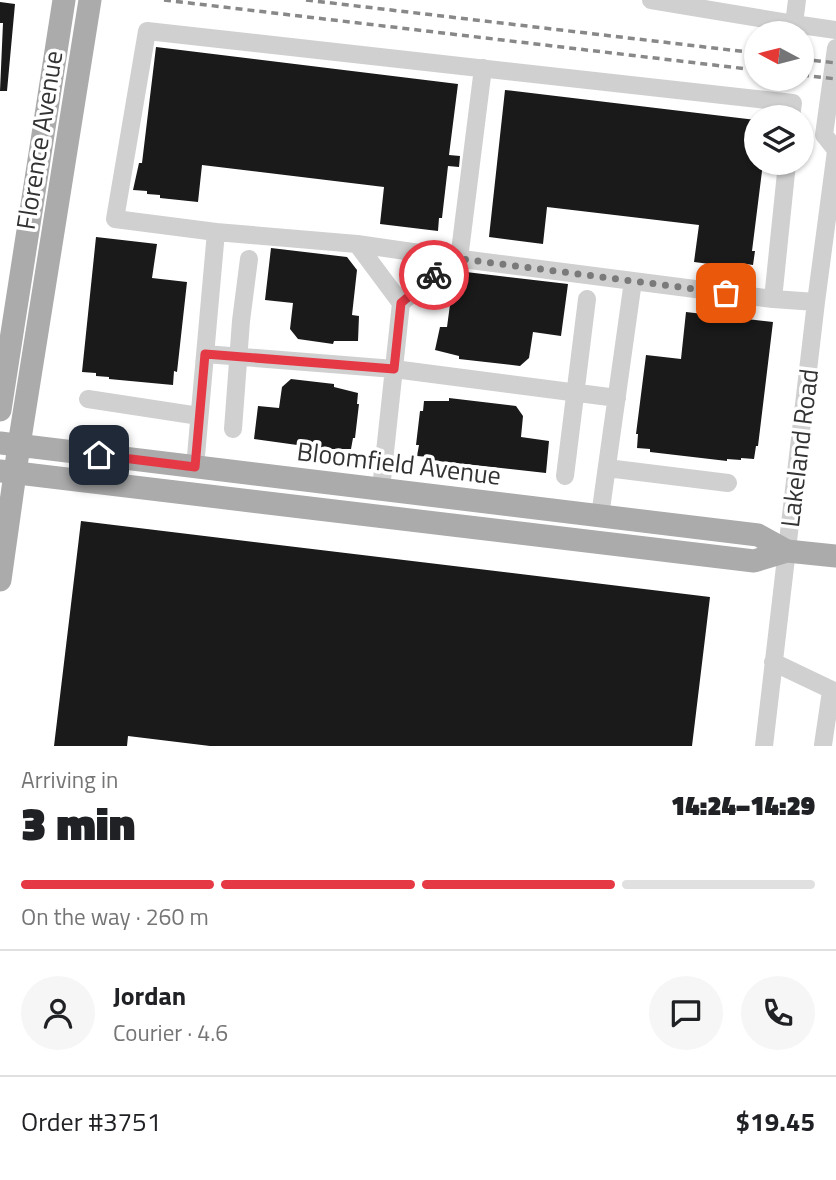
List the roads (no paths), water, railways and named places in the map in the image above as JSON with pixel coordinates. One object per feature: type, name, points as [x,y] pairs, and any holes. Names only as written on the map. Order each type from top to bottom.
[{"type":"main road","name":"Florence Avenue","points":[[0,410],[64,0]]},
{"type":"main road","name":"Florence Avenue","points":[[0,580],[9,444],[90,0]]},
{"type":"main road","name":"Bloomfield Avenue","points":[[9,444],[758,535],[787,551]]},
{"type":"main road","name":"Bloomfield Avenue","points":[[8,472],[754,561],[787,551],[836,556]]},
{"type":"main road","points":[[377,516],[381,489]]},
{"type":"street","points":[[651,0],[776,21]]},
{"type":"street","points":[[794,21],[797,0]]},
{"type":"street","points":[[814,27],[836,30]]},
{"type":"street","points":[[793,105],[147,31],[116,219],[216,232],[357,244],[773,299],[816,302]]},
{"type":"street","name":"Lakeland Road","points":[[764,746],[836,151],[824,135],[836,48]]},
{"type":"street","points":[[401,303],[456,258],[483,68]]},
{"type":"street","points":[[773,299],[786,175]]},
{"type":"street","points":[[195,467],[216,232]]},
{"type":"street","points":[[357,244],[401,303],[381,489]]},
{"type":"street","points":[[233,429],[241,321],[249,259]]},
{"type":"street","points":[[600,516],[633,281]]},
{"type":"street","points":[[565,476],[587,299]]},
{"type":"street","points":[[205,354],[394,369],[617,398]]},
{"type":"street","points":[[88,399],[199,416]]},
{"type":"street","points":[[607,468],[728,483]]},
{"type":"street","points":[[774,662],[833,691],[823,746]]},
{"type":"railway","points":[[164,0],[744,69]]},
{"type":"railway","points":[[306,0],[744,52]]},
{"type":"railway","points":[[814,60],[836,63]]},
{"type":"railway","points":[[814,76],[836,79]]}]
